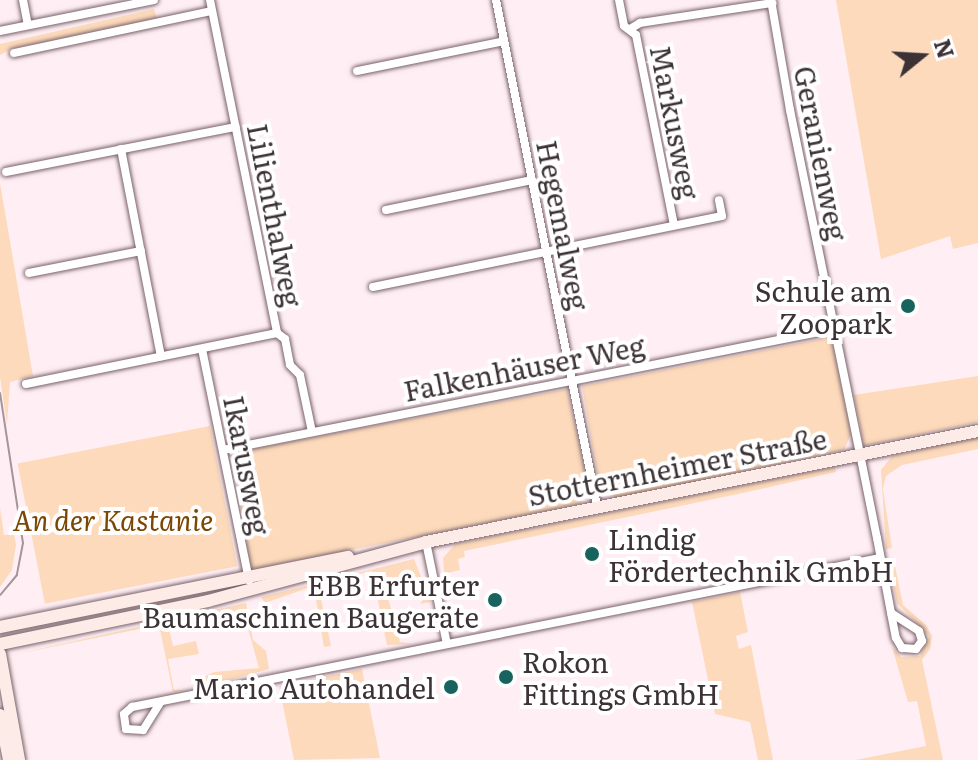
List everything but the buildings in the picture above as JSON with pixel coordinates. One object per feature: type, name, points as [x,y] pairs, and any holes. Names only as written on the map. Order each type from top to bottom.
[{"type":"main road","name":"Stotternheimer Straße","points":[[0,644],[426,542],[978,431]]},
{"type":"main road","name":"Stotternheimer Straße","points":[[0,627],[249,583]]},
{"type":"main road","points":[[0,654],[19,760]]},
{"type":"main road","points":[[0,715],[9,760]]},
{"type":"street","points":[[23,0],[28,25]]},
{"type":"street","points":[[0,31],[154,0]]},
{"type":"street","name":"Lilienthalweg","points":[[210,0],[277,333],[285,339],[290,365],[300,375],[312,432]]},
{"type":"street","name":"Hegemalweg","points":[[496,0],[597,506]]},
{"type":"street","name":"Markusweg","points":[[619,0],[624,26],[636,35],[674,225]]},
{"type":"street","points":[[630,29],[640,23],[772,2]]},
{"type":"street","name":"Geranienweg","points":[[772,2],[891,613],[898,644],[907,651],[916,649],[922,641],[919,631],[891,613]]},
{"type":"street","points":[[14,53],[212,11]]},
{"type":"street","points":[[357,71],[504,41]]},
{"type":"street","points":[[6,172],[236,127]]},
{"type":"street","points":[[121,149],[161,356]]},
{"type":"street","points":[[386,210],[532,180]]},
{"type":"street","points":[[373,287],[722,216],[719,200]]},
{"type":"street","points":[[29,273],[141,251]]},
{"type":"street","name":"Falkenhäuser Weg","points":[[223,450],[834,329]]},
{"type":"street","points":[[26,384],[277,333]]},
{"type":"street","name":"Ikarusweg","points":[[202,349],[249,583]]},
{"type":"street","points":[[426,542],[447,644]]},
{"type":"street","points":[[160,703],[143,730],[129,732],[124,726],[127,710],[160,703],[447,644],[880,558]]},
{"type":"green space","points":[[836,0],[978,0],[978,243],[953,249],[950,236],[881,259]]},
{"type":"green space","points":[[154,9],[158,21],[13,48],[0,55],[0,44]]},
{"type":"green space","points":[[0,183],[33,376],[10,382],[7,425],[0,377]]},
{"type":"green space","points":[[271,186],[281,230],[267,233],[257,189]]},
{"type":"green space","points":[[283,236],[291,277],[275,280],[267,239]]},
{"type":"green space","points":[[831,337],[851,434],[844,450],[616,498],[599,485],[582,386]]},
{"type":"green space","points":[[978,376],[978,422],[864,446],[854,395]]},
{"type":"green space","points":[[567,389],[589,489],[580,504],[251,570],[232,453]]},
{"type":"green space","name":"An der Kastanie","points":[[210,426],[237,566],[45,604],[18,463]]},
{"type":"green space","points":[[978,437],[978,449],[902,465],[886,476],[883,489],[892,548],[886,549],[881,470],[892,456]]},
{"type":"green space","points":[[835,467],[836,472],[464,551],[465,557],[458,559],[460,570],[447,573],[445,582],[443,558],[455,544]]},
{"type":"green space","points":[[0,508],[4,535],[14,534],[16,545],[12,570],[0,587]]},
{"type":"green space","points":[[414,559],[431,602],[420,604],[425,597],[422,583],[386,590],[400,642],[412,644],[387,645],[372,571],[318,584],[331,646],[324,647],[315,594],[308,588],[265,603],[261,597]]},
{"type":"green space","points":[[895,566],[903,605],[926,625],[932,636],[930,649],[922,660],[943,760],[855,760],[926,746],[917,701],[908,702],[892,647],[901,657],[920,656],[929,636],[897,603],[891,574]]},
{"type":"green space","points":[[740,592],[748,632],[736,636],[739,649],[751,645],[773,760],[758,760],[750,722],[715,714],[692,602]]},
{"type":"green space","points":[[246,603],[253,640],[266,651],[269,669],[215,684],[195,688],[194,682],[214,672],[259,668],[244,614],[169,629],[173,646],[196,641],[199,654],[168,659],[174,690],[184,690],[173,692],[159,625],[12,655]]},
{"type":"green space","points":[[362,669],[380,758],[294,760],[279,686]]},
{"type":"tram line","points":[[0,393],[23,543],[17,575],[0,595]]},
{"type":"place","name":"Schule am Zoopark","points":[[908,306]]},
{"type":"place","name":"Lindig Fördertechnik GmbH","points":[[592,554]]},
{"type":"place","name":"EBB Erfurter Baumaschinen Baugeräte","points":[[495,600]]},
{"type":"place","name":"Rokon Fittings GmbH","points":[[506,677]]},
{"type":"place","name":"Mario Autohandel","points":[[451,687]]}]
